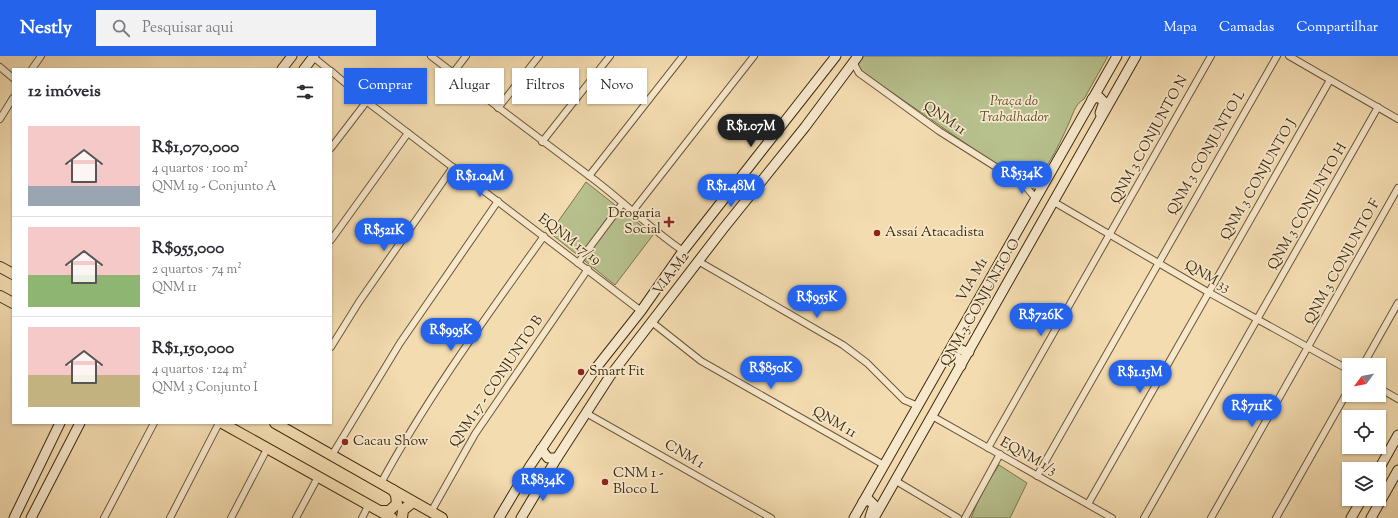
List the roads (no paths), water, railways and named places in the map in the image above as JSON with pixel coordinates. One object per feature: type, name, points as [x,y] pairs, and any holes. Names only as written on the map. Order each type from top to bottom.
[{"type":"main road","points":[[283,68],[292,56]]},
{"type":"main road","name":"VIA M2","points":[[499,518],[541,449],[596,368],[641,311],[683,251],[835,56]]},
{"type":"main road","points":[[1092,135],[1136,56]]},
{"type":"main road","points":[[305,68],[314,57]]},
{"type":"main road","name":"VIA M2","points":[[521,518],[557,458],[610,376],[623,362],[698,261],[805,127],[856,59]]},
{"type":"main road","points":[[1115,59],[1108,84],[1114,89],[1119,86]]},
{"type":"main road","name":"VIA M1","points":[[854,518],[1115,59]]},
{"type":"main road","points":[[1092,99],[1099,97],[1104,104],[1092,135]]},
{"type":"main road","name":"QNM 3 CONJUNTO O","points":[[932,416],[970,352],[1092,135]]},
{"type":"main road","points":[[725,199],[726,205],[732,209],[739,210]]},
{"type":"main road","points":[[714,212],[719,212],[724,216],[727,225]]},
{"type":"main road","points":[[0,267],[12,273]]},
{"type":"main road","points":[[0,296],[12,302]]},
{"type":"main road","points":[[954,342],[957,348],[970,352]]},
{"type":"main road","points":[[608,352],[613,362],[623,362]]},
{"type":"main road","points":[[947,356],[957,357],[962,366]]},
{"type":"main road","points":[[596,368],[603,366],[609,372],[610,376]]},
{"type":"main road","points":[[874,518],[932,416]]},
{"type":"main road","points":[[14,518],[60,424]]},
{"type":"main road","points":[[64,424],[51,449],[55,454],[64,452]]},
{"type":"main road","points":[[223,424],[392,518]]},
{"type":"main road","points":[[280,424],[442,518]]},
{"type":"main road","points":[[31,518],[77,426]]},
{"type":"main road","points":[[1383,462],[1398,435]]},
{"type":"main road","points":[[541,449],[548,458],[557,458]]},
{"type":"main road","points":[[1371,518],[1398,470]]},
{"type":"main road","points":[[381,511],[389,511],[397,504],[396,495],[393,490]]},
{"type":"main road","points":[[863,502],[869,500],[874,505],[869,518]]},
{"type":"main road","points":[[402,518],[403,510],[413,502]]},
{"type":"main road","points":[[1351,518],[1358,506]]},
{"type":"main road","points":[[1356,518],[1360,506]]},
{"type":"street","points":[[33,68],[41,56]]},
{"type":"street","points":[[431,56],[447,68]]},
{"type":"street","points":[[457,68],[466,56]]},
{"type":"street","points":[[498,108],[539,56]]},
{"type":"street","points":[[542,142],[610,56]]},
{"type":"street","points":[[589,176],[683,56]]},
{"type":"street","points":[[632,212],[754,56]]},
{"type":"street","name":"QNM 3 CONJUNTO N","points":[[988,448],[1211,56]]},
{"type":"street","name":"QNM 3 CONJUNTO L","points":[[1038,476],[1277,56]]},
{"type":"street","points":[[1289,56],[1398,119]]},
{"type":"street","points":[[314,57],[327,68]]},
{"type":"street","name":"QNM 11","points":[[856,59],[859,73],[939,131],[1018,181],[1027,188],[1036,199]]},
{"type":"street","points":[[0,67],[12,77]]},
{"type":"street","name":"EQNM 17/19","points":[[332,72],[344,81]]},
{"type":"street","points":[[845,72],[859,73]]},
{"type":"street","name":"QNM 3 CONJUNTO J","points":[[1088,504],[1330,80]]},
{"type":"street","points":[[0,119],[12,100]]},
{"type":"street","points":[[332,147],[364,104]]},
{"type":"street","name":"EQNM 17/19","points":[[372,104],[641,311]]},
{"type":"street","points":[[493,104],[589,176],[632,212],[683,251]]},
{"type":"street","name":"QNM 3 CONJUNTO H","points":[[1144,518],[1378,108]]},
{"type":"street","points":[[332,239],[408,133]]},
{"type":"street","points":[[332,345],[359,302],[453,167]]},
{"type":"street","name":"QNM 11","points":[[1018,181],[1042,187]]},
{"type":"street","name":"QNM 3 CONJUNTO F","points":[[1211,518],[1398,188]]},
{"type":"street","points":[[332,455],[400,343],[498,200]]},
{"type":"street","name":"QNM 33","points":[[1054,202],[1208,292],[1342,366]]},
{"type":"street","points":[[578,263],[622,204]]},
{"type":"street","points":[[381,483],[427,405],[468,341],[544,236]]},
{"type":"street","points":[[698,261],[843,345],[867,363],[900,397],[918,406]]},
{"type":"street","name":"QNM 17 - CONJUNTO B","points":[[431,512],[475,434],[588,269]]},
{"type":"street","points":[[1367,358],[1398,303]]},
{"type":"street","name":"QNM 11","points":[[652,323],[701,361],[884,465]]},
{"type":"street","points":[[1386,392],[1398,399]]},
{"type":"street","points":[[1276,518],[1342,401]]},
{"type":"street","name":"CNM 1","points":[[586,413],[771,518]]},
{"type":"street","name":"EQNM 1/3","points":[[932,416],[1112,518]]},
{"type":"street","points":[[104,518],[153,424]]},
{"type":"street","points":[[170,518],[220,424]]},
{"type":"street","points":[[231,518],[267,449]]},
{"type":"street","points":[[965,518],[1000,454]]},
{"type":"street","points":[[296,518],[318,477]]},
{"type":"street","points":[[896,481],[951,516],[958,518]]},
{"type":"street","points":[[362,518],[369,504]]},
{"type":"place","name":"Drogaria Social","points":[[669,222]]},
{"type":"place","name":"Assaí Atacadista","points":[[877,233]]},
{"type":"place","name":"Smart Fit","points":[[581,372]]},
{"type":"place","name":"Cacau Show","points":[[345,442]]},
{"type":"place","name":"CNM 1 - Bloco L","points":[[605,482]]},
{"type":"park label","name":"Praça do Trabalhador","points":[[1014,110]]}]
